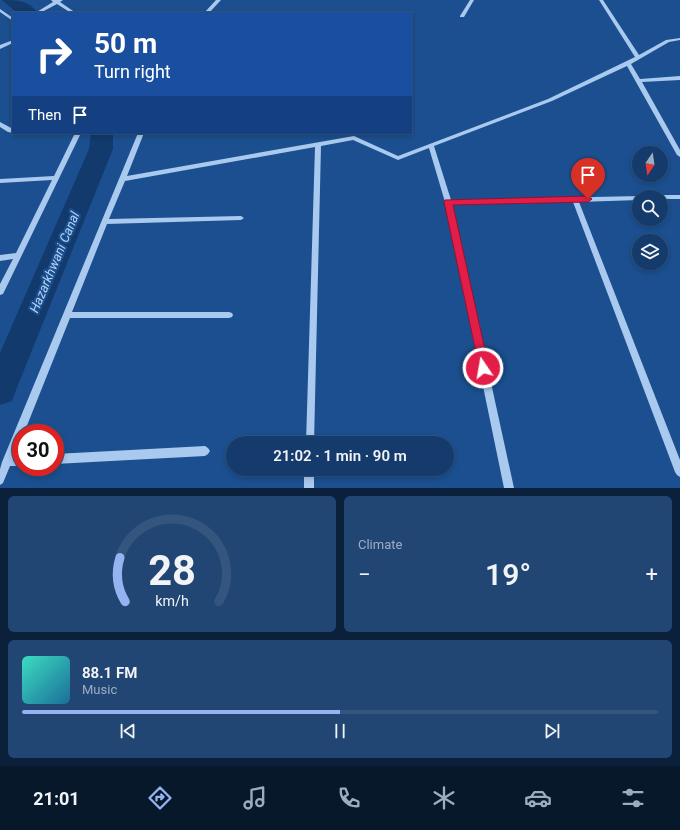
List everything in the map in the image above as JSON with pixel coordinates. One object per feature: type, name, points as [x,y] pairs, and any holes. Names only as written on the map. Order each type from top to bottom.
[{"type":"street","points":[[207,12],[219,0]]},
{"type":"street","points":[[462,16],[472,0]]},
{"type":"street","points":[[601,0],[638,57]]},
{"type":"street","points":[[38,12],[57,1],[73,12]]},
{"type":"street","points":[[0,10],[12,19]]},
{"type":"street","points":[[122,179],[354,138],[398,158],[550,100],[628,63],[668,41],[680,39]]},
{"type":"street","points":[[0,47],[12,41]]},
{"type":"street","points":[[628,63],[680,155]]},
{"type":"street","points":[[638,81],[680,78]]},
{"type":"street","points":[[0,124],[12,131]]},
{"type":"street","points":[[0,292],[78,134]]},
{"type":"street","points":[[0,480],[141,134]]},
{"type":"street","points":[[310,436],[318,145]]},
{"type":"street","points":[[430,146],[448,202],[509,488]]},
{"type":"street","points":[[0,181],[56,178]]},
{"type":"street","points":[[668,197],[680,197]]},
{"type":"street","points":[[448,202],[632,198]]},
{"type":"street","points":[[575,199],[680,472]]},
{"type":"street","points":[[105,222],[242,218]]},
{"type":"street","points":[[0,258],[18,255]]},
{"type":"street","points":[[68,315],[229,315]]},
{"type":"street","points":[[64,459],[205,451]]},
{"type":"street","points":[[7,462],[12,462]]},
{"type":"street","points":[[309,476],[309,488]]},
{"type":"waterway","name":"Hazarkhwani Canal","points":[[11,0],[28,12]]},
{"type":"waterway","name":"Hazarkhwani Canal","points":[[0,390],[101,149],[102,134]]},
{"type":"route","points":[[483,368],[448,202],[588,199]]}]
